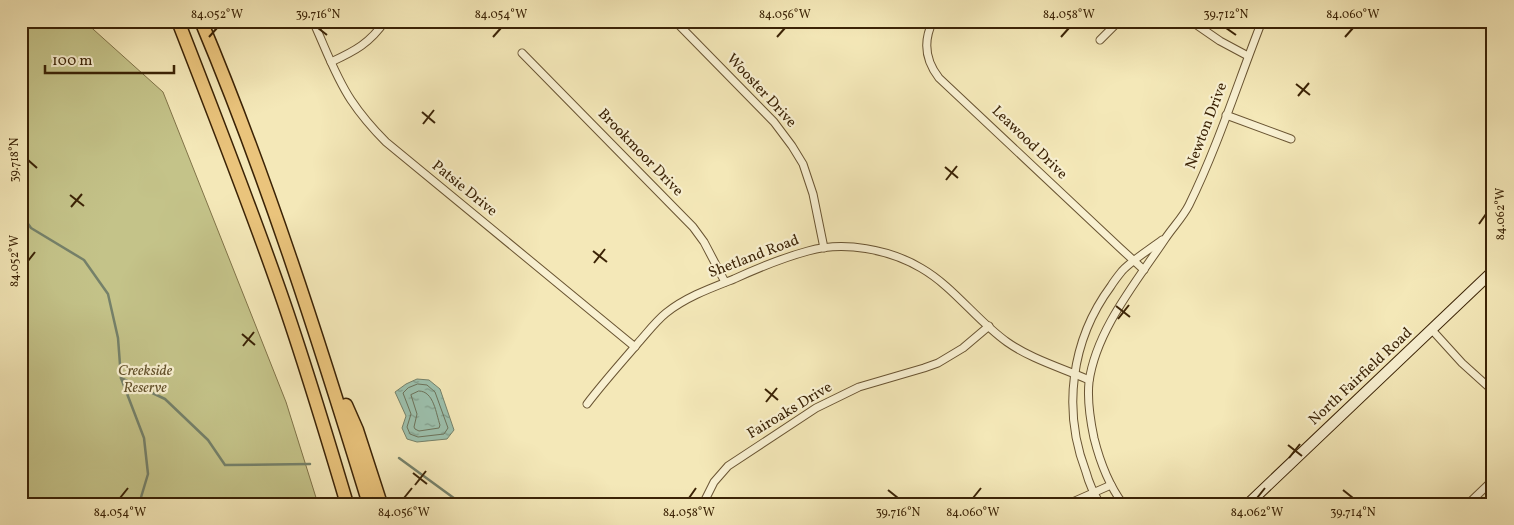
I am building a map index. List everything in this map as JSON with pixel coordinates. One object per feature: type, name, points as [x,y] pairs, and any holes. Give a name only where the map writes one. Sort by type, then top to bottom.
[{"type":"highway","points":[[178,21],[278,284],[345,504]]},
{"type":"highway","points":[[201,21],[221,69],[268,196],[324,356],[369,504]]},
{"type":"highway","points":[[324,356],[357,430],[381,504]]},
{"type":"main road","name":"North Fairfield Road","points":[[1248,504],[1493,271]]},
{"type":"street","name":"Patsie Drive","points":[[314,21],[331,62],[350,99],[386,142],[635,347]]},
{"type":"street","points":[[331,62],[360,48],[371,39],[385,21]]},
{"type":"street","name":"Leawood Drive","points":[[933,21],[926,47],[929,61],[939,78],[1144,270]]},
{"type":"street","points":[[1100,40],[1119,21]]},
{"type":"street","points":[[1191,21],[1220,41],[1248,56]]},
{"type":"street","name":"Newton Drive","points":[[1122,504],[1111,485],[1098,452],[1091,425],[1088,402],[1089,380],[1097,353],[1120,305],[1182,217],[1205,171],[1262,21]]},
{"type":"street","name":"Wooster Drive","points":[[680,23],[774,122],[792,146],[803,164],[813,194],[824,248]]},
{"type":"street","name":"Brookmoor Drive","points":[[522,53],[693,227],[704,242],[725,282]]},
{"type":"street","points":[[1226,115],[1291,139]]},
{"type":"street","name":"Newton Drive","points":[[1100,504],[1082,464],[1075,435],[1072,405],[1074,373],[1085,334],[1095,310],[1103,297],[1122,270],[1168,236]]},
{"type":"street","name":"Shetland Road","points":[[587,404],[667,312],[697,295],[781,259],[824,248],[846,248],[880,252],[902,258],[935,277],[1014,346],[1030,355],[1089,380]]},
{"type":"street","name":"Fairoaks Drive","points":[[703,504],[714,482],[728,466],[816,408],[859,387],[938,363],[962,348],[989,326]]},
{"type":"street","points":[[1432,330],[1493,391]]},
{"type":"street","points":[[1468,504],[1493,480]]},
{"type":"street","points":[[1068,504],[1111,485]]},
{"type":"green space","name":"Creekside Reserve","points":[[21,21],[84,21],[163,92],[286,402],[318,504],[21,504]]},
{"type":"water","points":[[417,379],[429,380],[440,389],[454,430],[447,439],[417,442],[407,439],[402,428],[406,416],[395,392]]},
{"type":"waterway","points":[[21,214],[31,228],[84,260],[108,294],[118,338],[121,378],[144,438],[148,474],[139,504]]},
{"type":"waterway","points":[[121,378],[165,399],[208,440],[225,465],[310,464]]},
{"type":"waterway","points":[[399,458],[462,504]]}]
